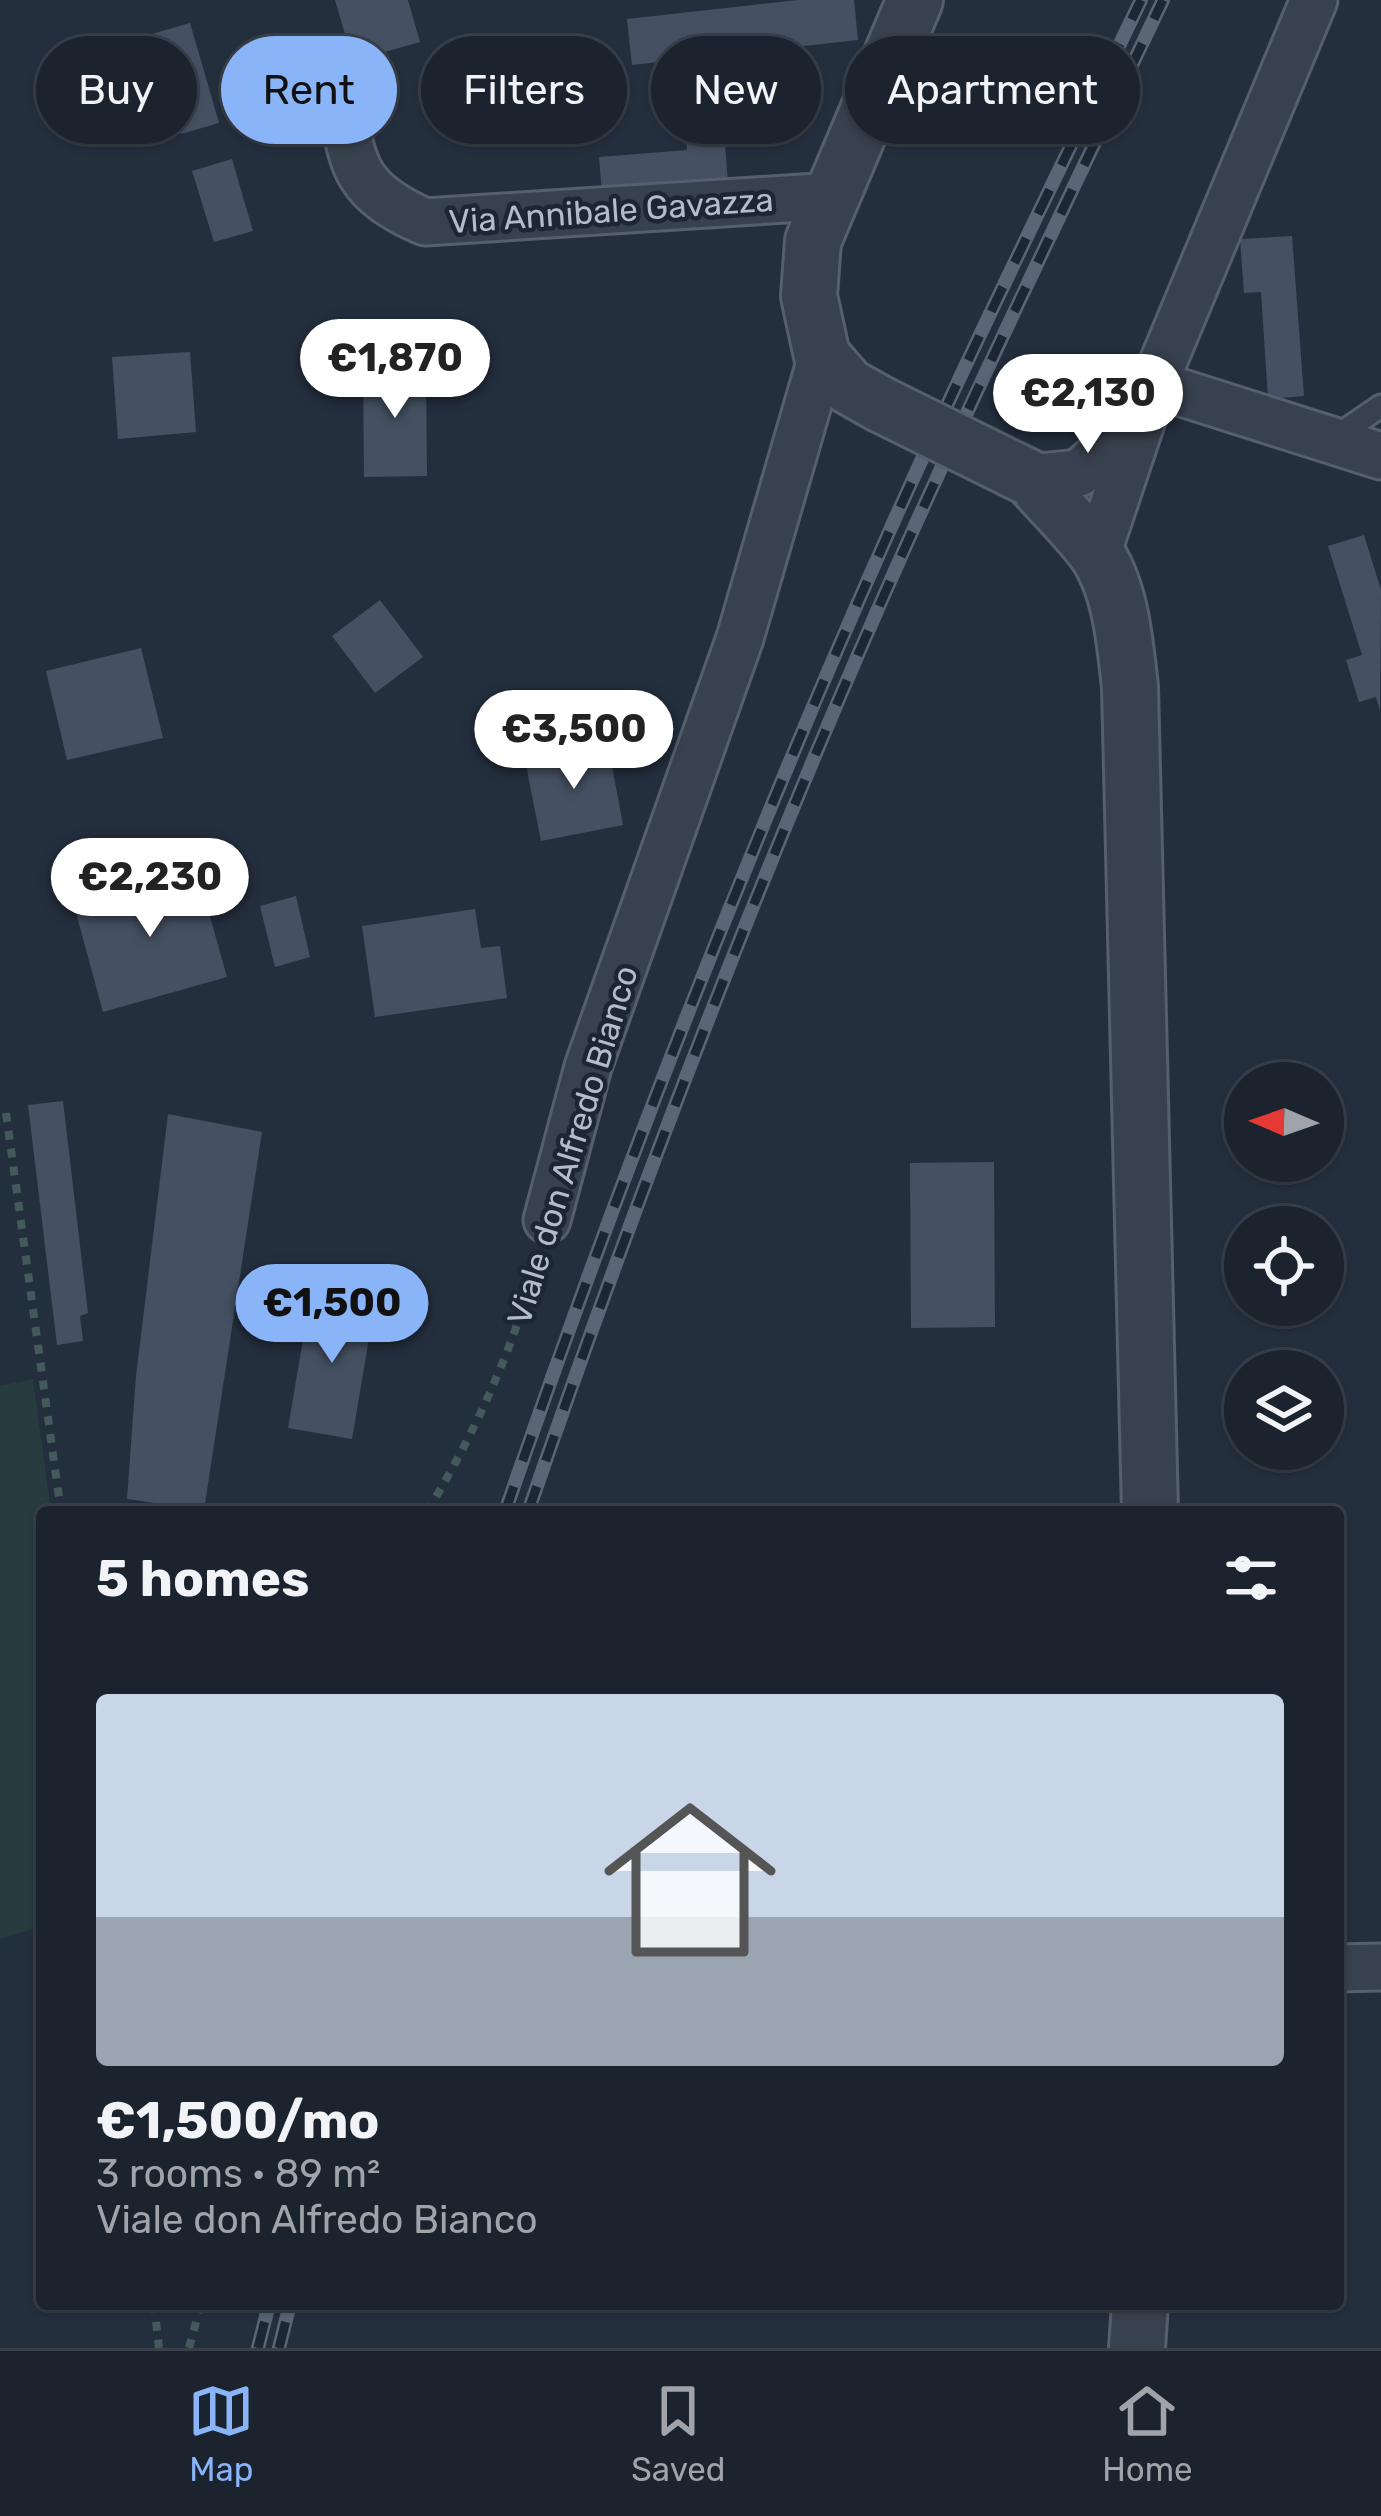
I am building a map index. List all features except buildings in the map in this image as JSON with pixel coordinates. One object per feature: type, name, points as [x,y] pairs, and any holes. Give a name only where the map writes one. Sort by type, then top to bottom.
[{"type":"street","name":"Viale don Alfredo Bianco","points":[[547,1220],[588,1067],[740,638],[822,356],[809,296],[813,241],[915,0]]},
{"type":"street","points":[[1102,567],[1154,384],[1314,0]]},
{"type":"street","name":"Via Annibale Gavazza","points":[[350,144],[367,187],[395,209],[425,222],[833,196]]},
{"type":"street","points":[[822,356],[848,386],[1030,478],[1102,567],[1119,605],[1130,687],[1150,1506]]},
{"type":"street","points":[[1154,384],[1381,456]]},
{"type":"street","points":[[1030,478],[1079,473],[1106,449],[1154,384]]},
{"type":"street","points":[[1344,1968],[1381,1967]]},
{"type":"street","points":[[1137,2348],[1140,2310]]},
{"type":"lane","points":[[1331,440],[1381,406]]},
{"type":"path","points":[[6,1113],[60,1506]]},
{"type":"path","name":"Viale don Alfredo Bianco","points":[[431,1506],[467,1445],[519,1327],[547,1220]]},
{"type":"path","points":[[155,2310],[159,2348]]},
{"type":"path","points":[[189,2348],[199,2310]]},
{"type":"green space","points":[[33,1379],[50,1506],[36,1506],[36,1928],[0,1939],[0,1386]]},
{"type":"railway","points":[[507,1506],[638,1144],[782,780],[916,473],[1141,0]]},
{"type":"railway","points":[[530,1506],[659,1147],[852,668],[935,481],[1163,0]]},
{"type":"railway","points":[[258,2348],[268,2310]]},
{"type":"railway","points":[[279,2348],[288,2310]]}]
